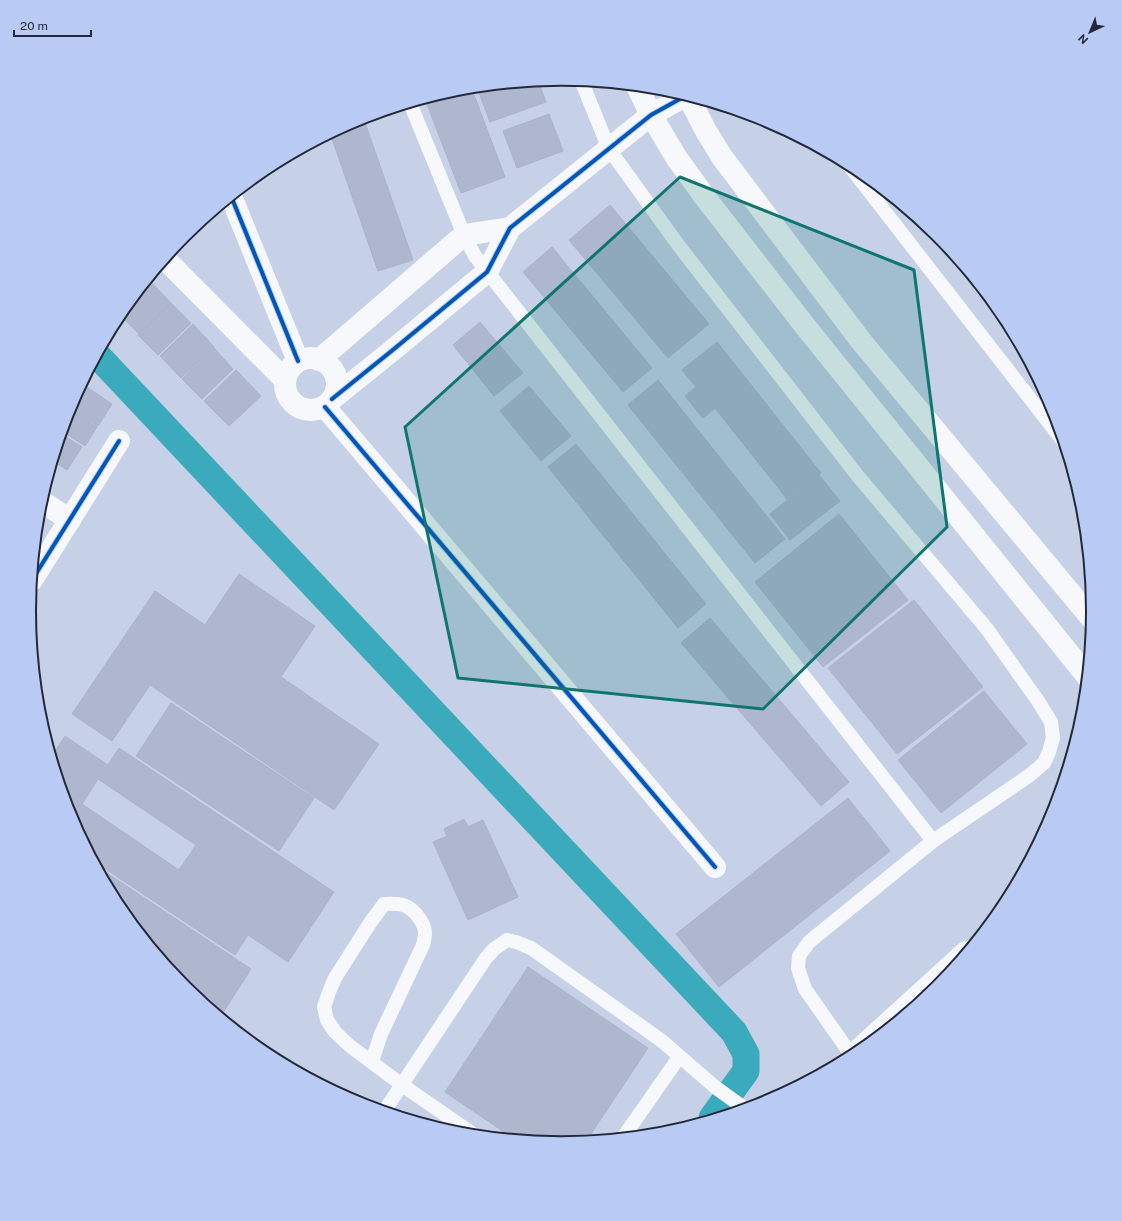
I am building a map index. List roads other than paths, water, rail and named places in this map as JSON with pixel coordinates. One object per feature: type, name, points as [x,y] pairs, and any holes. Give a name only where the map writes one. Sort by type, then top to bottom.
[{"type":"street","points":[[640,92],[651,115],[676,157],[704,196],[805,326],[1083,672]]},
{"type":"street","points":[[329,403],[336,388],[335,376],[329,366],[319,360],[308,358],[298,361],[289,369],[285,380],[285,390],[289,399],[296,406],[306,410],[316,410],[329,403],[487,272],[510,228],[651,115],[680,100]]},
{"type":"street","points":[[690,102],[722,157],[861,341],[1086,612]]},
{"type":"street","points":[[233,201],[298,361]]},
{"type":"street","points":[[319,360],[464,235],[510,228]]},
{"type":"street","points":[[168,262],[285,380]]},
{"type":"street","points":[[329,403],[715,867]]},
{"type":"street","points":[[37,571],[119,442]]},
{"type":"street","points":[[47,505],[70,520]]},
{"type":"lane","points":[[584,87],[609,148],[679,246],[853,469],[987,629],[1051,722],[1053,738],[1044,763],[1030,775],[933,841],[810,942],[799,956],[798,968],[805,989],[849,1049]]},
{"type":"lane","points":[[412,107],[464,235],[475,256],[933,841]]},
{"type":"lane","points":[[859,178],[1053,428]]},
{"type":"lane","points":[[372,1061],[381,1034],[423,945],[426,932],[415,911],[406,905],[395,903],[384,904],[335,978],[324,1007],[327,1020],[335,1032],[350,1046],[372,1061],[402,1085],[460,1125]]},
{"type":"lane","points":[[388,1106],[486,958],[494,949],[507,940],[530,948],[662,1041],[715,1087],[739,1105]]},
{"type":"lane","points":[[627,1131],[679,1056]]},
{"type":"waterway","points":[[100,359],[734,1032],[746,1054],[746,1071],[716,1112]]}]
